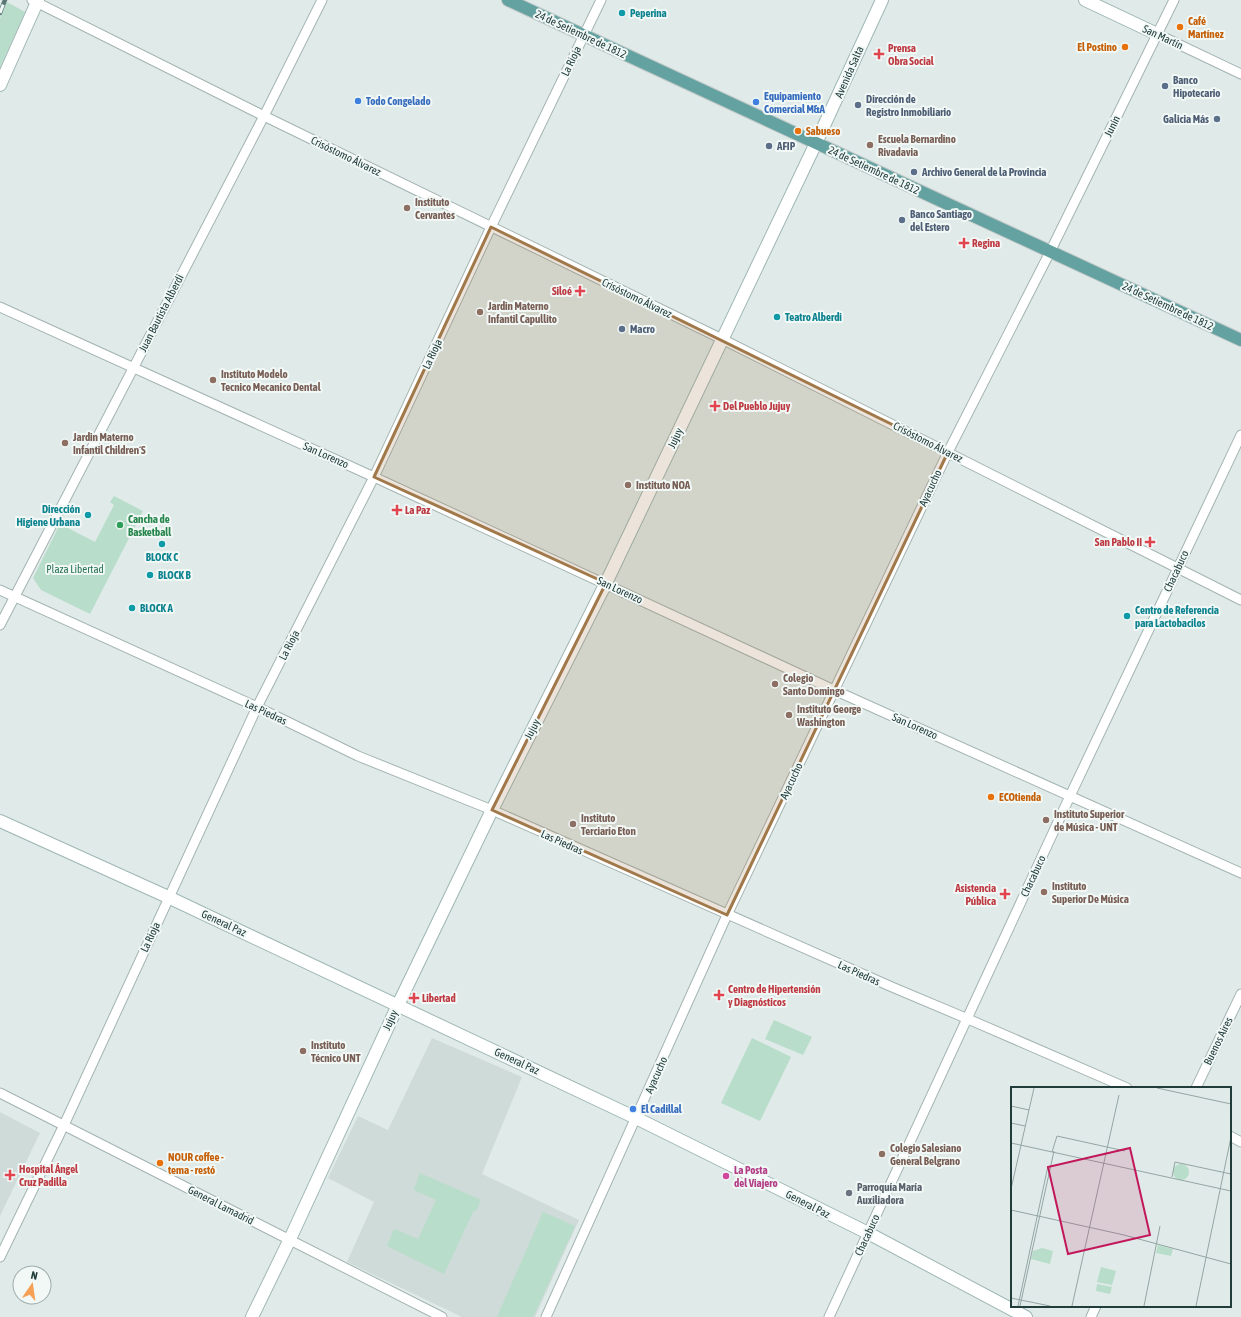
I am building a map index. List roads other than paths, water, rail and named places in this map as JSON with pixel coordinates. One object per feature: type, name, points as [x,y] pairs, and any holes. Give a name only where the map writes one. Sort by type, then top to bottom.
[{"type":"main road","name":"24 de Setiembre de 1812","points":[[508,0],[1241,340]]},
{"type":"street","name":"Juan Bautista Alberdi","points":[[0,625],[264,116],[322,0]]},
{"type":"street","name":"La Rioja","points":[[0,1257],[64,1125],[257,707],[374,477],[491,227],[601,0]]},
{"type":"street","name":"Avenida Salta","points":[[816,143],[882,0]]},
{"type":"street","name":"San Martín","points":[[1085,0],[1241,74]]},
{"type":"street","name":"Junín","points":[[1050,252],[1174,0]]},
{"type":"street","name":"Crisóstomo Álvarez","points":[[36,1],[264,116],[722,339],[1241,600]]},
{"type":"street","points":[[0,84],[36,1]]},
{"type":"street","name":"Jujuy","points":[[252,1317],[290,1240],[398,1005],[492,810],[606,583],[816,143]]},
{"type":"street","name":"Ayacucho","points":[[546,1317],[727,915],[948,452],[1050,252]]},
{"type":"street","name":"San Lorenzo","points":[[0,307],[606,583],[834,690],[1241,873]]},
{"type":"street","name":"Chacabuco","points":[[829,1317],[1070,796],[1241,435]]},
{"type":"street","name":"Las Piedras","points":[[0,590],[257,707],[358,756],[492,810],[892,988],[968,1019],[1125,1087]]},
{"type":"street","name":"General Paz","points":[[0,821],[168,897],[636,1118],[868,1234],[1026,1317]]},
{"type":"street","name":"Buenos Aires","points":[[1196,1087],[1241,994]]},
{"type":"street","name":"General Lamadrid","points":[[0,1093],[442,1317]]},
{"type":"street","points":[[1231,1137],[1241,1142]]},
{"type":"street","points":[[1091,1317],[1096,1307]]},
{"type":"railway","points":[[0,13],[5,0]]},
{"type":"place","name":"Peperina","points":[[622,13]]},
{"type":"place","name":"Café Martínez","points":[[1180,27]]},
{"type":"place","name":"El Postino","points":[[1125,47]]},
{"type":"place","name":"Prensa Obra Social","points":[[879,54]]},
{"type":"place","name":"Banco Hipotecario","points":[[1165,86]]},
{"type":"place","name":"Todo Congelado","points":[[358,101]]},
{"type":"place","name":"Equipamiento Comercial M&A","points":[[756,102]]},
{"type":"place","name":"Dirección de Registro Inmobiliario","points":[[858,105]]},
{"type":"place","name":"Galicia Más","points":[[1217,119]]},
{"type":"place","name":"Sabueso","points":[[798,131]]},
{"type":"place","name":"Escuela Bernardino Rivadavia","points":[[870,145]]},
{"type":"place","name":"AFIP","points":[[769,146]]},
{"type":"place","name":"Archivo General de la Provincia","points":[[914,172]]},
{"type":"place","name":"Instituto Cervantes","points":[[407,208]]},
{"type":"place","name":"Banco Santiago del Estero","points":[[902,220]]},
{"type":"place","name":"Regina","points":[[964,243]]},
{"type":"place","name":"Siloé","points":[[580,291]]},
{"type":"place","name":"Jardin Materno Infantil Capullito","points":[[480,312]]},
{"type":"place","name":"Teatro Alberdi","points":[[777,317]]},
{"type":"place","name":"Macro","points":[[622,329]]},
{"type":"place","name":"Instituto Modelo Tecnico Mecanico Dental","points":[[213,380]]},
{"type":"place","name":"Del Pueblo Jujuy","points":[[715,406]]},
{"type":"place","name":"Jardin Materno Infantil Children´S","points":[[65,443]]},
{"type":"place","name":"Instituto NOA","points":[[628,485]]},
{"type":"place","name":"La Paz","points":[[397,510]]},
{"type":"place","name":"Dirección Higiene Urbana","points":[[88,515]]},
{"type":"place","name":"Cancha de Basketball","points":[[120,525]]},
{"type":"place","name":"San Pablo II","points":[[1150,542]]},
{"type":"place","name":"BLOCK C","points":[[162,544]]},
{"type":"place","name":"BLOCK B","points":[[150,575]]},
{"type":"place","name":"BLOCK A","points":[[132,608]]},
{"type":"place","name":"Centro de Referencia para Lactobacilos","points":[[1127,616]]},
{"type":"place","name":"Colegio Santo Domingo","points":[[775,684]]},
{"type":"place","name":"Instituto George Washington","points":[[789,715]]},
{"type":"place","name":"ECOtienda","points":[[991,797]]},
{"type":"place","name":"Instituto Superior de Música - UNT","points":[[1046,820]]},
{"type":"place","name":"Instituto Terciario Eton","points":[[573,824]]},
{"type":"place","name":"Instituto Superior De Música","points":[[1044,892]]},
{"type":"place","name":"Asistencia Pública","points":[[1005,894]]},
{"type":"place","name":"Centro de Hipertensión y Diagnósticos","points":[[719,995]]},
{"type":"place","name":"Libertad","points":[[414,998]]},
{"type":"place","name":"Instituto Técnico UNT","points":[[303,1051]]},
{"type":"place","name":"El Cadillal","points":[[633,1109]]},
{"type":"place","name":"Colegio Salesiano General Belgrano","points":[[882,1154]]},
{"type":"place","name":"NOUR coffee - tema - restó","points":[[160,1163]]},
{"type":"place","name":"Hospital Ángel Cruz Padilla","points":[[10,1175]]},
{"type":"place","name":"La Posta del Viajero","points":[[726,1176]]},
{"type":"place","name":"Parroquía María Auxiliadora","points":[[849,1193]]},
{"type":"park label","name":"Plaza Libertad","points":[[75,569]]}]
